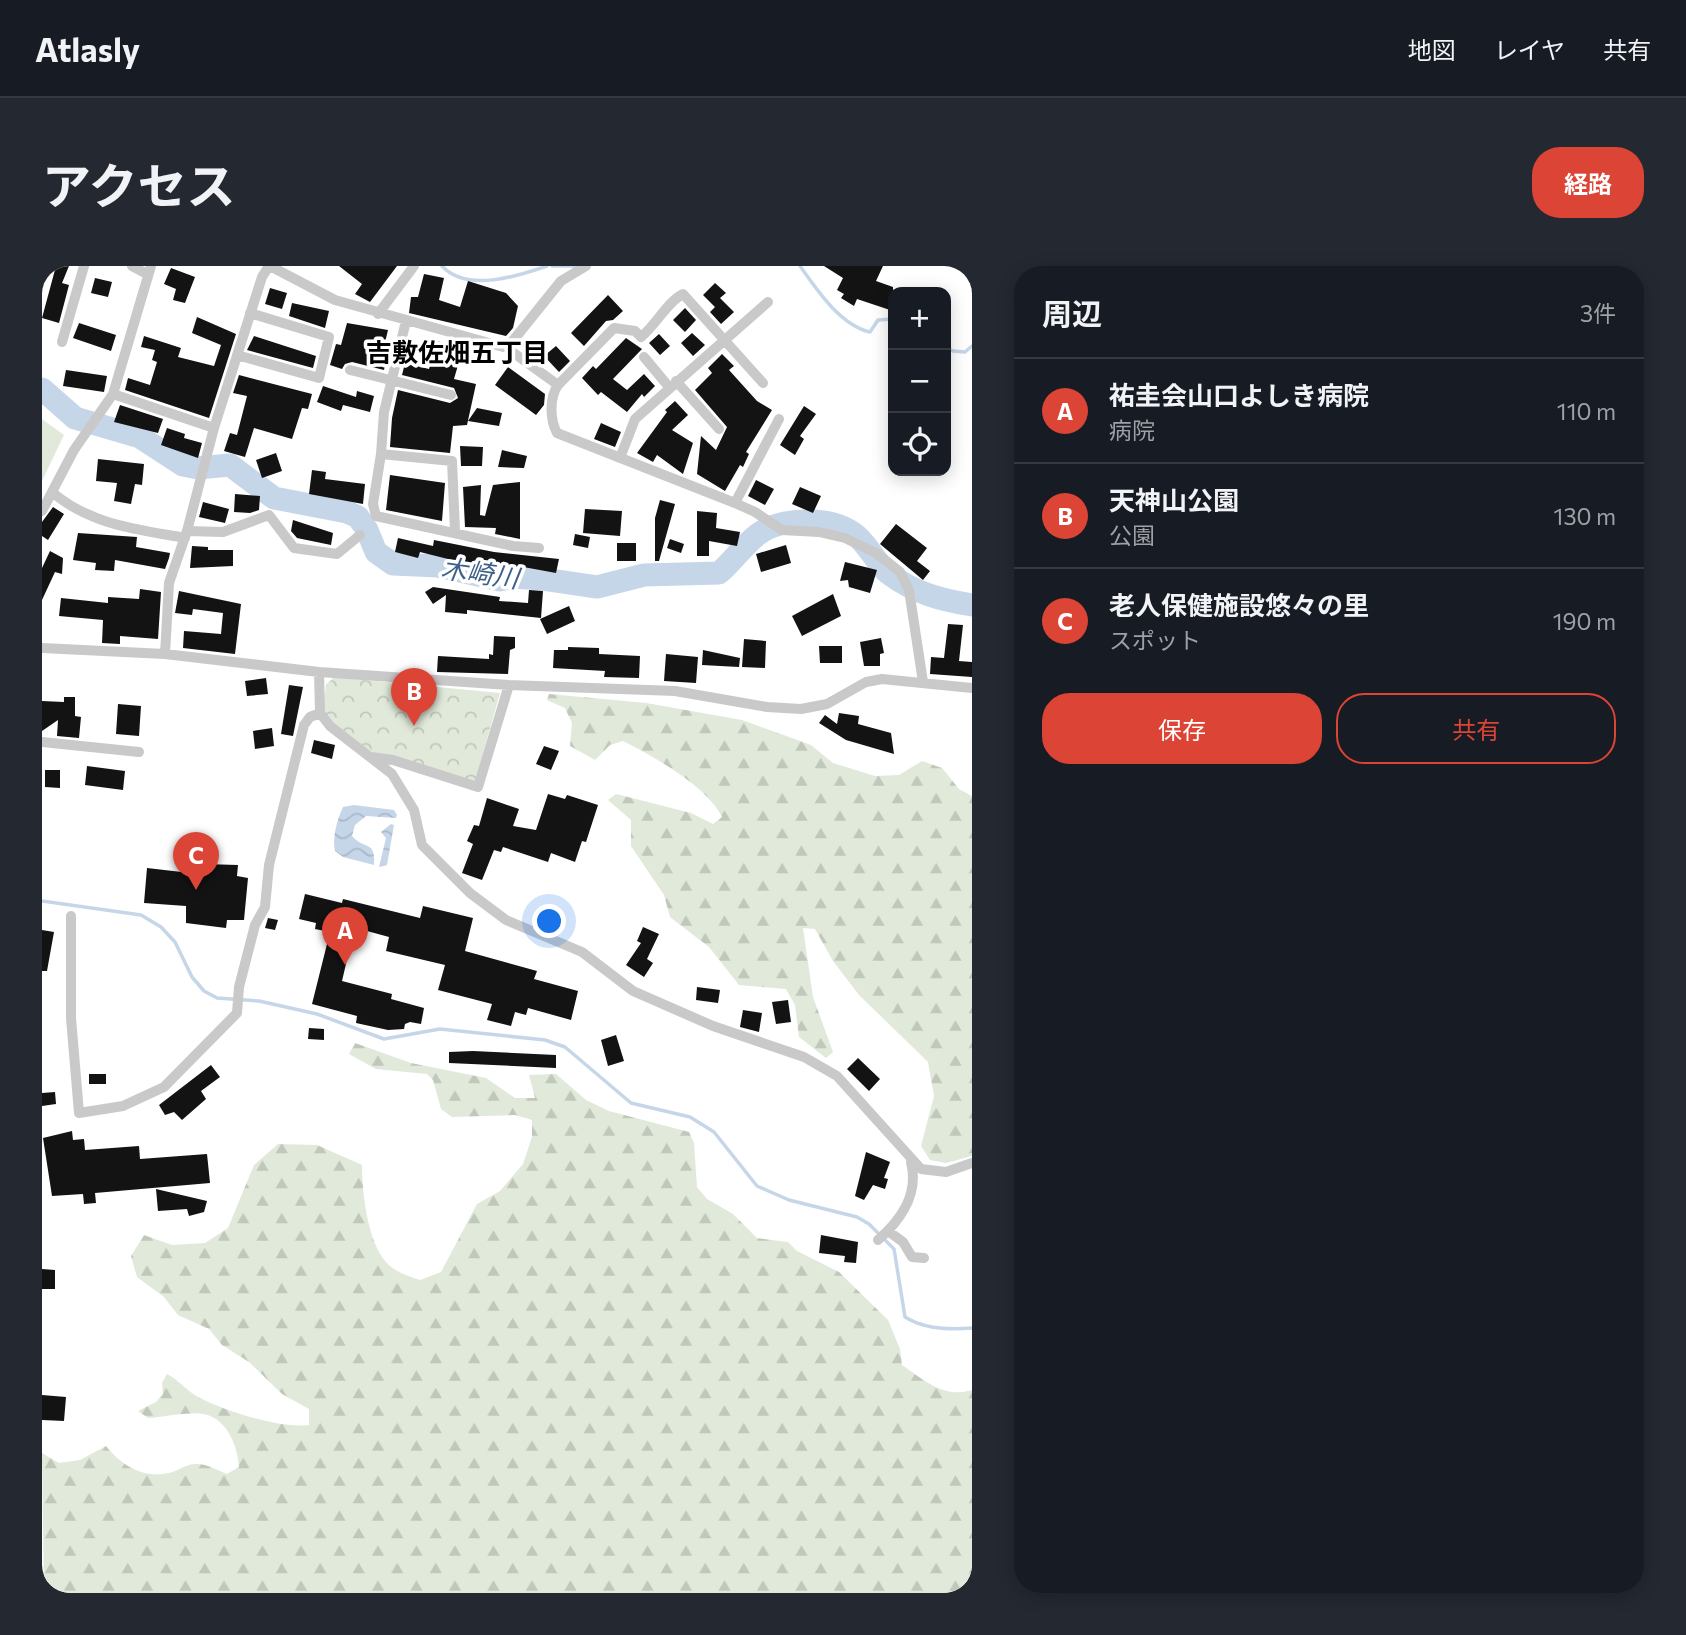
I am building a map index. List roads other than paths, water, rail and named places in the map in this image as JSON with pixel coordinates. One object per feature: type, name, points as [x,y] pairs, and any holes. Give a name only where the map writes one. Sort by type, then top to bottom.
[{"type":"street","points":[[62,342],[84,266]]},
{"type":"street","points":[[42,511],[74,450],[113,394],[149,270],[131,266]]},
{"type":"street","points":[[165,654],[169,583],[186,535],[214,428],[250,313],[269,266],[335,300],[507,348],[558,385]]},
{"type":"street","points":[[379,314],[414,266]]},
{"type":"street","points":[[507,348],[561,281],[586,266]]},
{"type":"street","points":[[763,383],[683,294],[676,298],[656,325],[641,337],[635,331],[614,328],[558,385],[554,391],[551,422],[557,433],[735,503],[755,512],[782,530],[833,533],[876,554],[908,585],[923,682]]},
{"type":"street","points":[[620,458],[635,419],[768,302]]},
{"type":"street","points":[[237,355],[319,378],[329,337],[250,313]]},
{"type":"street","points":[[406,321],[384,412],[373,503],[376,516],[455,531],[513,546],[539,548]]},
{"type":"street","points":[[644,357],[719,429]]},
{"type":"street","points":[[350,370],[451,395]]},
{"type":"street","points":[[113,394],[214,428]]},
{"type":"street","points":[[735,503],[779,419]]},
{"type":"street","points":[[381,453],[452,461],[455,531]]},
{"type":"street","points":[[53,493],[75,510],[119,526],[186,535],[223,532],[269,515],[294,548],[337,554],[360,535]]},
{"type":"street","points":[[42,648],[165,654],[319,672],[509,685],[665,690],[801,709],[827,704],[866,682],[882,679],[972,688]]},
{"type":"street","points":[[319,672],[320,713],[330,726],[392,774],[408,795],[422,845],[433,860],[470,893],[506,920],[582,952],[633,991],[713,1026],[804,1057],[837,1076],[911,1162],[931,1173],[946,1172],[972,1163]]},
{"type":"street","points":[[371,757],[393,760],[478,787],[509,685]]},
{"type":"street","points":[[71,916],[71,1018],[79,1113],[123,1106],[164,1087],[236,1013],[255,925],[265,908],[268,865],[304,725],[310,717],[320,713]]},
{"type":"street","points":[[42,742],[139,752]]},
{"type":"street","points":[[878,1240],[902,1215],[913,1192],[915,1179],[911,1162]]},
{"type":"street","points":[[888,1231],[903,1242],[912,1257],[924,1258]]},
{"type":"water","points":[[354,805],[394,810],[397,815],[396,818],[366,816],[355,825],[352,836],[371,849],[374,865],[343,857],[335,851],[337,823],[343,807]]},
{"type":"water","points":[[391,824],[394,825],[387,865],[379,867],[386,838],[381,832]]},
{"type":"waterway","points":[[442,266],[452,274],[479,281],[508,278],[547,266]]},
{"type":"waterway","points":[[552,266],[575,266]]},
{"type":"waterway","points":[[800,266],[830,305],[849,322],[870,332],[878,320],[888,319]]},
{"type":"waterway","points":[[951,350],[965,352],[972,346]]},
{"type":"waterway","name":"木崎川","points":[[42,389],[75,418],[140,437],[183,465],[198,468],[230,465],[274,498],[347,512],[358,517],[376,552],[393,564],[438,566],[500,580],[511,577],[543,579],[597,587],[644,575],[719,573],[752,539],[767,529],[791,522],[818,521],[843,527],[853,533],[888,573],[908,586],[939,598],[972,605]]},
{"type":"waterway","points":[[42,901],[141,915],[161,927],[175,942],[192,977],[204,991],[217,998],[259,1001],[317,1014],[384,1039],[440,1029],[545,1040],[565,1047],[631,1103],[690,1117],[714,1132],[757,1186],[789,1200],[857,1217],[869,1224],[894,1249],[905,1317],[937,1328],[972,1328]]},
{"type":"place","name":"天神山公園","points":[[414,726]]},
{"type":"place","name":"老人保健施設悠々の里","points":[[196,890]]},
{"type":"place","name":"祐圭会山口よしき病院","points":[[345,965]]},
{"type":"district","name":"吉敷佐畑五丁目","points":[[457,351]]}]
